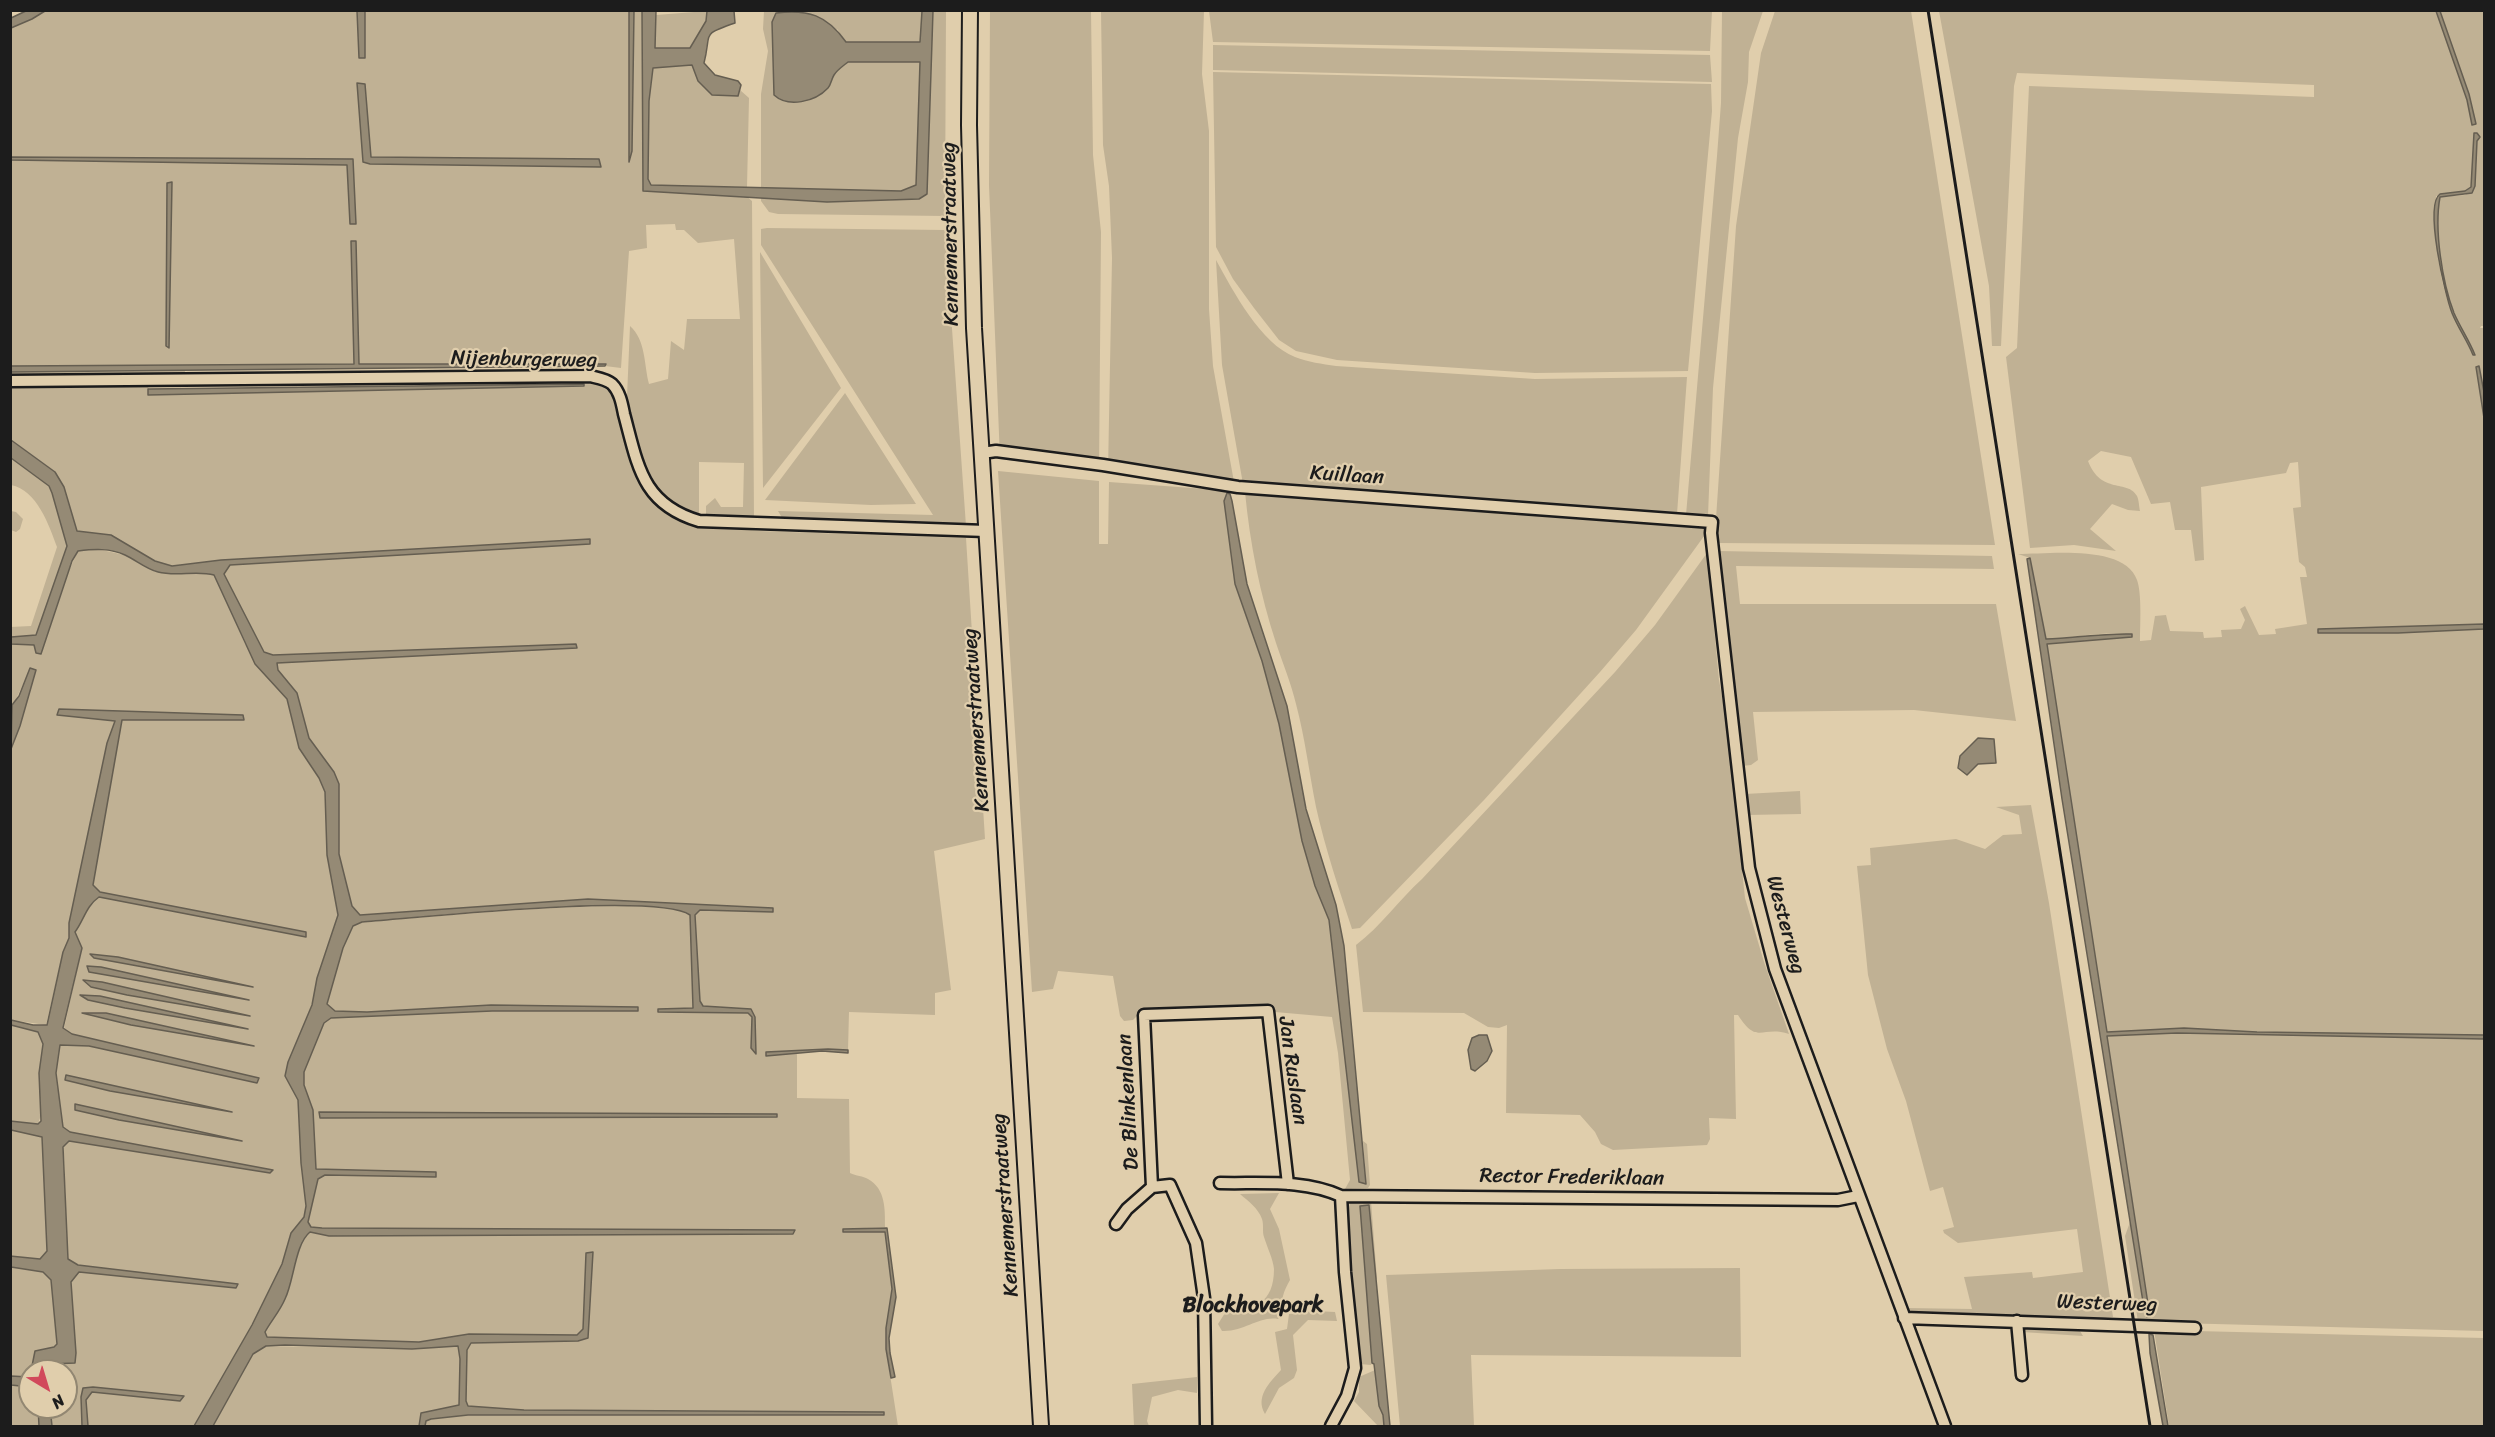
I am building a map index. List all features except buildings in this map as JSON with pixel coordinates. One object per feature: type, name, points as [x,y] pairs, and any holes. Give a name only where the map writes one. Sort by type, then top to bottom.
[{"type":"main road","name":"Kennemerstraatweg","points":[[970,10],[972,270],[1041,1426]]},
{"type":"street","name":"Nijenburgerweg","points":[[10,381],[590,376],[608,382],[618,392],[645,484],[667,507],[687,518],[699,522],[986,531]]},
{"type":"street","name":"Kuillaan","points":[[982,453],[996,451],[1103,465],[1238,488],[1712,522]]},
{"type":"street","name":"Westerweg","points":[[1712,522],[1711,533],[1749,868],[1775,969],[1857,1196],[1945,1426]]},
{"type":"street","name":"Jan Ruslaan","points":[[1144,1015],[1268,1011],[1288,1184]]},
{"type":"street","name":"De Blinkenlaan","points":[[1144,1015],[1152,1187],[1170,1185],[1196,1243],[1204,1298],[1206,1426]]},
{"type":"street","name":"Rector Frederiklaan","points":[[1220,1183],[1288,1184],[1329,1190],[1341,1196],[1838,1200],[1857,1196]]},
{"type":"street","points":[[1116,1224],[1127,1209],[1152,1187]]},
{"type":"street","points":[[1331,1426],[1347,1396],[1354,1368],[1341,1196]]},
{"type":"street","name":"Westerweg","points":[[1904,1318],[2195,1328]]},
{"type":"street","points":[[2017,1321],[2022,1375]]},
{"type":"shaded area","points":[[28,10],[45,11],[11,28],[11,18]]},
{"type":"shaded area","points":[[629,10],[630,159],[634,11],[642,11],[643,191],[746,196],[752,201],[754,519],[706,516],[706,506],[715,498],[721,507],[743,507],[744,463],[699,462],[699,516],[668,503],[643,471],[623,398],[627,397],[630,326],[642,345],[649,384],[668,379],[671,341],[684,350],[687,319],[740,319],[734,239],[698,243],[684,230],[676,230],[675,224],[646,225],[647,248],[629,251],[621,368],[605,366],[605,364],[359,364],[355,241],[351,242],[355,364],[11,366],[11,160],[348,165],[350,223],[356,224],[353,159],[11,157],[11,28],[45,11],[357,11],[359,57],[365,58],[365,11]],"holes":[[[358,83],[365,84],[370,157],[599,159],[601,166],[371,164]],[[167,183],[172,183],[169,347],[166,346]]]},
{"type":"shaded area","points":[[1712,10],[1710,51],[1213,42],[1209,11]]},
{"type":"shaded area","points":[[357,11],[365,11],[365,58],[359,58]]},
{"type":"shaded area","points":[[629,11],[634,11],[632,151],[629,162]]},
{"type":"shaded area","points":[[642,11],[656,11],[655,48],[690,48],[706,21],[707,11],[734,11],[735,23],[709,36],[704,63],[715,75],[738,81],[741,85],[738,96],[712,95],[698,81],[692,65],[653,68],[649,101],[648,179],[651,185],[901,191],[916,185],[920,62],[848,62],[835,73],[829,87],[823,93],[801,102],[787,101],[774,95],[772,22],[776,13],[807,13],[824,20],[846,42],[920,42],[922,11],[933,11],[927,194],[919,199],[827,202],[643,191]]},
{"type":"shaded area","points":[[707,11],[706,21],[690,48],[654,48],[656,15]]},
{"type":"shaded area","points":[[764,11],[922,11],[920,42],[846,42],[837,29],[779,99],[799,100],[829,87],[835,73],[848,62],[920,62],[916,186],[901,191],[761,188],[761,94],[768,51],[763,29]]},
{"type":"shaded area","points":[[933,11],[946,11],[945,216],[769,212],[761,198],[827,202],[919,199],[926,194]]},
{"type":"shaded area","points":[[990,11],[1091,11],[1093,155],[1101,232],[1099,471],[1000,459],[989,185]]},
{"type":"shaded area","points":[[1101,11],[1204,11],[1202,74],[1209,131],[1209,309],[1213,366],[1234,482],[1108,472],[1112,258],[1109,186],[1103,145]]},
{"type":"shaded area","points":[[1722,11],[1763,11],[1749,52],[1748,82],[1738,138],[1713,388],[1708,516],[1686,515],[1721,103]]},
{"type":"shaded area","points":[[1775,11],[1911,11],[1995,545],[1717,543],[1715,533],[1736,226],[1761,53]]},
{"type":"shaded area","points":[[1939,11],[2484,11],[2484,326],[2480,328],[2484,328],[2484,392],[2479,366],[2476,367],[2484,418],[2484,624],[2318,629],[2319,633],[2398,633],[2484,629],[2484,1035],[2257,1032],[2184,1028],[2107,1032],[2047,644],[2131,637],[2132,634],[2100,634],[2046,639],[2030,558],[2018,554],[2084,553],[2118,561],[2130,569],[2137,580],[2140,593],[2140,641],[2151,640],[2155,616],[2166,615],[2170,631],[2203,632],[2204,638],[2222,637],[2221,630],[2241,629],[2245,620],[2240,609],[2245,606],[2259,635],[2276,634],[2275,629],[2307,624],[2300,577],[2307,577],[2305,567],[2299,562],[2293,508],[2301,507],[2298,462],[2290,463],[2286,473],[2201,487],[2204,560],[2195,561],[2191,530],[2175,530],[2170,502],[2151,504],[2131,457],[2101,451],[2088,461],[2093,472],[2107,483],[2133,491],[2138,498],[2140,511],[2128,510],[2112,504],[2090,529],[2116,551],[2074,545],[2030,548],[2006,357],[2017,348],[2029,86],[2314,97],[2314,85],[2017,73],[2014,86],[2001,346],[1992,346],[1989,286]],"holes":[[[2477,133],[2475,186],[2465,195],[2439,197],[2438,211],[2442,270],[2454,312],[2473,355],[2452,312],[2443,284],[2437,240],[2436,196],[2465,191],[2471,187]]]},
{"type":"shaded area","points":[[2436,11],[2440,11],[2469,94],[2476,124],[2472,125],[2467,100]]},
{"type":"shaded area","points":[[1213,45],[1710,55],[1712,82],[1213,70]]},
{"type":"shaded area","points":[[692,65],[698,81],[737,96],[740,90],[749,98],[747,187],[651,185],[648,179],[649,101],[653,68]]},
{"type":"shaded area","points":[[1213,72],[1711,84],[1712,111],[1688,371],[1535,373],[1337,360],[1296,351],[1279,340],[1254,308],[1233,279],[1216,247]]},
{"type":"shaded area","points":[[357,83],[365,84],[371,157],[599,159],[601,167],[370,164],[363,162]]},
{"type":"shaded area","points":[[2474,133],[2480,137],[2477,141],[2475,186],[2472,193],[2440,197],[2438,210],[2440,255],[2446,286],[2454,313],[2475,355],[2473,355],[2449,303],[2437,251],[2434,215],[2440,194],[2465,191],[2471,187]]},
{"type":"shaded area","points":[[11,157],[353,159],[356,224],[350,224],[347,165],[11,160]]},
{"type":"shaded area","points":[[172,182],[169,348],[166,346],[167,183]]},
{"type":"shaded area","points":[[761,229],[945,230],[966,526],[784,521],[778,511],[933,515],[761,245]]},
{"type":"shaded area","points":[[351,241],[356,241],[359,364],[606,364],[605,366],[11,372],[11,366],[354,364]]},
{"type":"shaded area","points":[[760,252],[841,388],[763,488]]},
{"type":"shaded area","points":[[1216,260],[1249,315],[1271,341],[1295,357],[1310,362],[1336,366],[1535,379],[1687,377],[1677,514],[1243,484],[1222,365]]},
{"type":"shaded area","points":[[2479,366],[2484,392],[2484,418],[2476,367]]},
{"type":"shaded area","points":[[185,371],[184,380],[11,380],[11,372]]},
{"type":"shaded area","points":[[584,384],[584,386],[148,395],[148,389]]},
{"type":"shaded area","points":[[600,384],[612,395],[631,467],[656,502],[694,523],[759,531],[966,538],[985,839],[934,851],[951,990],[935,993],[935,1015],[849,1012],[848,1050],[766,1053],[766,1056],[797,1053],[797,1098],[849,1099],[850,1173],[868,1179],[878,1188],[883,1200],[885,1227],[843,1229],[843,1231],[885,1231],[892,1289],[886,1349],[898,1426],[425,1426],[426,1421],[431,1419],[468,1415],[884,1415],[884,1412],[524,1410],[468,1406],[466,1401],[467,1350],[471,1343],[578,1341],[588,1338],[592,1252],[586,1253],[583,1329],[577,1335],[469,1334],[419,1342],[267,1337],[265,1332],[285,1299],[301,1245],[310,1232],[329,1236],[793,1234],[794,1230],[322,1228],[310,1227],[308,1222],[318,1179],[314,1157],[313,1110],[304,1085],[304,1071],[324,1023],[332,982],[353,926],[362,922],[561,908],[628,906],[660,907],[683,911],[690,915],[693,1009],[658,1009],[658,1011],[748,1013],[752,1017],[751,1048],[756,1054],[755,1017],[751,1010],[703,1006],[700,1001],[695,915],[700,910],[772,912],[773,908],[588,899],[360,915],[352,906],[339,854],[339,784],[334,772],[309,738],[297,693],[278,670],[273,656],[264,652],[224,574],[221,560],[172,566],[155,561],[111,535],[77,531],[64,488],[55,472],[11,440],[11,385],[147,385],[149,389]]},
{"type":"shaded area","points":[[845,393],[916,504],[871,505],[765,500]]},
{"type":"shaded area","points":[[11,440],[55,472],[64,487],[77,531],[111,535],[155,561],[172,566],[221,560],[590,539],[590,544],[230,565],[224,574],[264,652],[273,655],[576,644],[577,648],[277,663],[278,670],[297,693],[309,738],[334,772],[339,784],[339,854],[352,906],[360,915],[588,899],[773,908],[773,912],[700,910],[695,915],[700,1001],[703,1006],[751,1009],[755,1017],[756,1054],[751,1048],[752,1017],[748,1013],[658,1012],[658,1009],[693,1008],[690,915],[668,909],[585,906],[362,922],[353,926],[343,948],[327,1004],[335,1011],[367,1012],[491,1005],[638,1007],[638,1011],[492,1011],[331,1018],[324,1023],[304,1072],[304,1085],[313,1110],[316,1169],[436,1172],[436,1177],[325,1175],[318,1179],[308,1222],[311,1227],[322,1228],[795,1230],[793,1234],[329,1236],[310,1232],[301,1245],[281,1308],[265,1332],[267,1337],[419,1342],[469,1334],[577,1335],[583,1329],[586,1253],[593,1252],[588,1338],[578,1341],[471,1343],[467,1350],[466,1401],[468,1406],[524,1410],[884,1412],[884,1415],[468,1415],[431,1419],[426,1421],[425,1426],[419,1426],[421,1413],[459,1405],[458,1346],[412,1349],[285,1345],[266,1346],[253,1354],[213,1426],[194,1426],[252,1325],[282,1264],[291,1233],[304,1217],[306,1206],[298,1100],[285,1076],[288,1062],[312,1005],[317,978],[338,915],[327,855],[325,792],[319,778],[299,748],[287,699],[255,664],[214,575],[158,572],[114,551],[78,551],[72,561],[41,654],[36,653],[34,645],[11,644],[11,637],[36,635],[67,546],[49,486],[11,458]]},
{"type":"shaded area","points":[[11,458],[49,486],[56,503],[67,546],[36,636],[11,637],[10,627],[31,626],[57,547],[46,519],[35,501],[20,488],[11,485]]},
{"type":"shaded area","points":[[998,471],[1099,481],[1099,544],[1108,544],[1109,482],[1220,490],[1227,493],[1224,501],[1235,584],[1262,661],[1279,724],[1302,841],[1315,886],[1329,920],[1359,1182],[1366,1183],[1363,1141],[1367,1144],[1370,1185],[1368,1188],[1345,1189],[1350,1180],[1338,1053],[1332,1017],[1275,1012],[1268,1007],[1141,1012],[1133,1020],[1124,1021],[1120,1016],[1113,976],[1058,971],[1053,989],[1032,992]]},
{"type":"shaded area","points":[[1245,492],[1707,526],[1707,532],[1636,630],[1600,672],[1484,800],[1360,928],[1352,929],[1320,822],[1294,696],[1260,587]]},
{"type":"shaded area","points":[[1227,493],[1230,494],[1232,501],[1247,584],[1287,706],[1306,809],[1336,905],[1344,946],[1366,1184],[1359,1182],[1329,920],[1315,886],[1302,841],[1279,724],[1262,661],[1235,584],[1224,501]]},
{"type":"shaded area","points":[[11,511],[16,512],[23,519],[20,529],[16,532],[11,530]]},
{"type":"shaded area","points":[[97,549],[125,555],[156,572],[168,574],[202,572],[215,575],[245,644],[287,699],[299,747],[319,778],[325,792],[327,855],[338,915],[317,978],[312,1005],[288,1062],[285,1076],[298,1100],[306,1206],[304,1217],[291,1233],[282,1264],[252,1325],[194,1426],[52,1426],[51,1419],[78,1419],[78,1359],[59,1359],[68,1264],[63,1127],[56,1073],[82,948],[69,923],[69,938],[63,952],[46,1025],[11,1020],[11,749],[20,726],[30,669],[11,714],[11,644],[34,645],[78,551]]},
{"type":"shaded area","points":[[1718,551],[1992,556],[1994,569],[1736,566],[1740,604],[1996,604],[2016,721],[1914,710],[1753,712],[1758,760],[1751,765],[1742,766]]},
{"type":"shaded area","points":[[1707,553],[1719,680],[1725,713],[1745,898],[1789,1034],[1760,1033],[1750,1030],[1738,1015],[1734,1015],[1736,1119],[1709,1118],[1710,1139],[1707,1145],[1613,1150],[1601,1144],[1595,1132],[1580,1115],[1506,1113],[1507,1025],[1499,1028],[1488,1027],[1464,1013],[1363,1012],[1356,945],[1374,930],[1615,672],[1655,625]]},
{"type":"shaded area","points":[[2030,558],[2046,639],[2132,634],[2132,637],[2047,644],[2107,1032],[2184,1028],[2257,1032],[2484,1035],[2484,1039],[2177,1033],[2107,1036],[2150,1317],[2147,1317],[2144,1308],[2062,799],[2027,559]]},
{"type":"shaded area","points":[[2484,624],[2484,629],[2398,633],[2318,633],[2318,629]]},
{"type":"shaded area","points":[[30,668],[36,670],[11,749],[12,705],[19,696]]},
{"type":"shaded area","points":[[59,709],[243,715],[244,720],[122,720],[93,885],[100,892],[306,932],[306,937],[99,897],[88,909],[75,932],[82,948],[63,1028],[72,1034],[259,1078],[257,1083],[89,1046],[60,1045],[56,1073],[63,1127],[70,1132],[273,1170],[270,1173],[69,1141],[63,1147],[68,1259],[78,1265],[238,1284],[236,1288],[79,1272],[71,1282],[75,1359],[33,1359],[35,1351],[54,1347],[57,1344],[51,1280],[43,1272],[11,1267],[10,1256],[40,1259],[47,1251],[42,1137],[11,1130],[10,1121],[38,1124],[41,1121],[39,1073],[43,1044],[38,1032],[11,1025],[11,1020],[33,1025],[47,1025],[63,952],[69,938],[69,923],[107,743],[115,721],[57,715]]},
{"type":"shaded area","points":[[1978,738],[1994,739],[1996,763],[1978,764],[1967,775],[1958,768],[1960,756]]},
{"type":"shaded area","points":[[1800,791],[1801,814],[1747,815],[1745,794]]},
{"type":"shaded area","points":[[2031,805],[2049,903],[2113,1317],[2092,1319],[1914,1314],[1906,1308],[1972,1309],[1964,1277],[2032,1272],[2033,1278],[2083,1272],[2077,1229],[1958,1243],[1944,1233],[1943,1230],[1954,1227],[1943,1187],[1930,1191],[1906,1101],[1887,1049],[1868,975],[1857,866],[1871,865],[1870,848],[1956,839],[1985,849],[2003,835],[2022,834],[2019,815],[1996,807]]},
{"type":"shaded area","points":[[90,954],[118,957],[253,987],[94,958]]},
{"type":"shaded area","points":[[87,966],[101,967],[249,1000],[89,972]]},
{"type":"shaded area","points":[[83,980],[102,982],[250,1016],[127,995],[91,987]]},
{"type":"shaded area","points":[[80,995],[100,996],[248,1029],[125,1008],[88,1000]]},
{"type":"shaded area","points":[[82,1013],[106,1013],[254,1046],[131,1025]]},
{"type":"shaded area","points":[[11,1025],[38,1032],[43,1044],[39,1073],[41,1115],[38,1124],[11,1121]]},
{"type":"shaded area","points":[[2177,1033],[2484,1039],[2484,1331],[2138,1322],[2125,1236],[2130,1222],[2144,1308],[2150,1316],[2107,1036]]},
{"type":"shaded area","points":[[1487,1035],[1492,1051],[1487,1061],[1475,1071],[1471,1069],[1468,1050],[1472,1038]]},
{"type":"shaded area","points":[[848,1050],[848,1053],[822,1051],[766,1056],[766,1052]]},
{"type":"shaded area","points":[[66,1075],[232,1112],[110,1091],[65,1080]]},
{"type":"shaded area","points":[[75,1104],[242,1141],[119,1120],[75,1110]]},
{"type":"shaded area","points":[[319,1112],[777,1114],[777,1117],[320,1118]]},
{"type":"shaded area","points":[[10,1130],[42,1136],[47,1251],[40,1259],[11,1256]]},
{"type":"shaded area","points":[[1279,1193],[1270,1209],[1279,1229],[1290,1280],[1282,1300],[1285,1312],[1278,1319],[1264,1320],[1238,1329],[1222,1331],[1218,1324],[1225,1313],[1245,1310],[1260,1303],[1266,1297],[1273,1281],[1274,1269],[1263,1235],[1262,1219],[1255,1208],[1240,1194]]},
{"type":"shaded area","points":[[1371,1201],[1377,1279],[1375,1278],[1369,1206],[1360,1206],[1371,1365],[1360,1364],[1347,1218],[1350,1202]]},
{"type":"shaded area","points":[[1369,1205],[1390,1426],[1384,1426],[1372,1363],[1360,1206]]},
{"type":"shaded area","points":[[887,1228],[896,1297],[889,1338],[895,1377],[891,1378],[886,1349],[886,1328],[892,1289],[885,1232],[843,1232],[843,1229]]},
{"type":"shaded area","points":[[11,1267],[43,1272],[51,1280],[57,1345],[35,1351],[33,1359],[18,1359],[18,1376],[11,1376]]},
{"type":"shaded area","points":[[1740,1268],[1741,1357],[1471,1355],[1474,1426],[1400,1426],[1386,1275],[1560,1269]]},
{"type":"shaded area","points":[[1314,1311],[1335,1312],[1337,1321],[1308,1320],[1293,1335],[1297,1370],[1294,1378],[1279,1388],[1265,1414],[1262,1402],[1265,1390],[1281,1370],[1275,1332],[1287,1329],[1289,1314]]},
{"type":"shaded area","points":[[2022,1324],[2077,1326],[2083,1336],[2022,1332]]},
{"type":"shaded area","points":[[2154,1330],[2484,1338],[2484,1426],[2169,1426]]},
{"type":"shaded area","points":[[2149,1334],[2153,1335],[2168,1426],[2163,1426],[2150,1353]]},
{"type":"shaded area","points":[[266,1346],[412,1349],[458,1346],[459,1405],[421,1413],[419,1426],[213,1426],[253,1354]]},
{"type":"shaded area","points":[[1375,1370],[1384,1426],[1378,1426],[1354,1401],[1359,1392],[1359,1377]]},
{"type":"shaded area","points":[[11,1376],[18,1376],[18,1386],[11,1385]]},
{"type":"shaded area","points":[[1197,1377],[1197,1393],[1178,1390],[1152,1397],[1147,1421],[1149,1426],[1134,1426],[1132,1384]]},
{"type":"shaded area","points":[[10,1385],[18,1386],[18,1419],[39,1419],[39,1426],[11,1426]]},
{"type":"shaded area","points":[[83,1388],[184,1396],[180,1401],[92,1392],[86,1400],[88,1426],[82,1426]]},
{"type":"shaded area","points":[[39,1419],[51,1419],[52,1426],[39,1426]]},
{"type":"railway","points":[[1928,10],[2150,1426]]},
{"type":"district","name":"Blockhovepark","points":[[1253,1306]]}]
